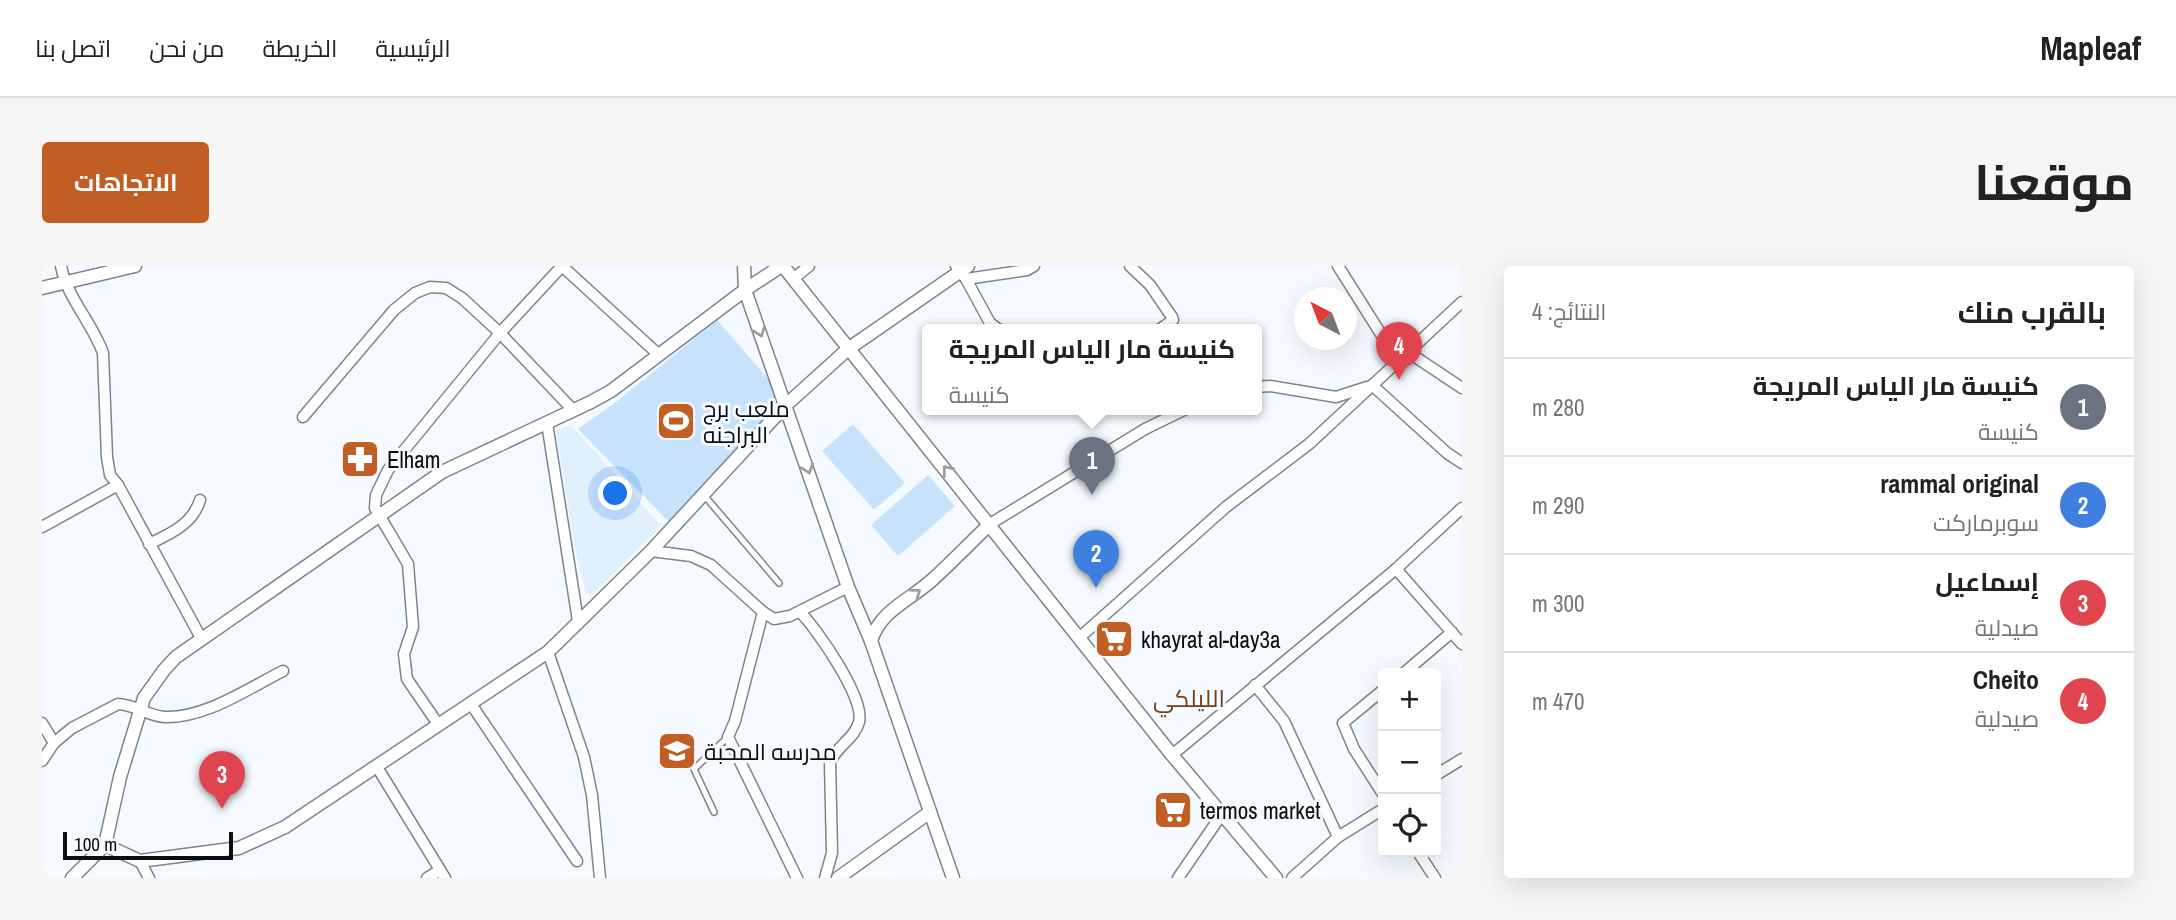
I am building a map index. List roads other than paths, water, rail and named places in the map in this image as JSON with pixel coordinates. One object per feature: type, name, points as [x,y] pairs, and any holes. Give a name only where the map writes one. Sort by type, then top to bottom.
[{"type":"street","points":[[61,266],[64,284],[103,353],[110,475],[118,485],[201,638]]},
{"type":"street","points":[[42,288],[135,266]]},
{"type":"street","points":[[438,724],[407,679],[404,653],[413,627],[408,564],[377,514],[376,495],[388,470],[500,333],[562,266],[658,354]]},
{"type":"street","points":[[744,266],[745,290],[953,878]]},
{"type":"street","points":[[72,878],[105,845],[120,777],[144,698],[176,657],[442,471],[611,390],[745,290],[782,266],[1172,755],[1276,878]]},
{"type":"street","points":[[793,279],[810,266]]},
{"type":"street","points":[[105,845],[140,861],[239,848],[285,827],[548,652],[651,551],[786,405],[848,349],[962,271],[1027,270],[1034,266]]},
{"type":"street","points":[[1130,266],[1150,285],[1172,317],[1173,320],[1167,324]]},
{"type":"street","points":[[1342,268],[1398,361]]},
{"type":"street","points":[[962,271],[991,324]]},
{"type":"street","points":[[303,417],[394,310],[423,289],[446,288],[462,298],[500,333],[573,410]]},
{"type":"street","points":[[1080,638],[1226,507],[1309,444],[1462,302]]},
{"type":"street","points":[[1408,352],[1462,388]]},
{"type":"street","points":[[1262,387],[1336,397],[1372,385]]},
{"type":"street","points":[[1372,385],[1447,453],[1462,463]]},
{"type":"street","points":[[870,642],[876,626],[886,615],[930,581],[989,524],[1146,429],[1174,415]]},
{"type":"street","points":[[547,423],[578,621]]},
{"type":"street","points":[[42,527],[118,485]]},
{"type":"street","points":[[149,544],[185,524],[197,510],[200,500]]},
{"type":"street","points":[[1172,755],[1396,569],[1462,508]]},
{"type":"street","points":[[651,551],[691,556],[711,565],[774,619],[800,612],[848,587]]},
{"type":"street","points":[[1396,569],[1462,644]]},
{"type":"street","points":[[764,612],[728,737],[797,878]]},
{"type":"street","points":[[800,612],[829,648],[858,702],[860,715],[856,730],[835,752],[830,762],[832,853],[825,878]]},
{"type":"street","points":[[1410,668],[1452,632]]},
{"type":"street","points":[[548,652],[584,757],[592,795],[600,878]]},
{"type":"street","points":[[42,761],[54,743],[72,728],[110,707],[124,705],[141,710],[149,716],[167,717],[195,713],[283,671]]},
{"type":"street","points":[[1255,685],[1288,729],[1338,837]]},
{"type":"street","points":[[1378,694],[1343,723],[1354,749],[1378,786]]},
{"type":"street","points":[[471,704],[577,861]]},
{"type":"street","points":[[42,723],[54,743]]},
{"type":"street","points":[[1441,772],[1462,759]]},
{"type":"street","points":[[377,767],[443,874],[427,878]]},
{"type":"street","points":[[838,878],[930,812]]},
{"type":"street","points":[[1292,878],[1338,837],[1378,812]]},
{"type":"street","points":[[1178,878],[1222,814]]},
{"type":"street","points":[[1421,857],[1435,878]]},
{"type":"street","points":[[140,861],[149,878]]},
{"type":"lane","points":[[703,494],[779,583]]},
{"type":"lane","points":[[714,812],[694,769],[728,737]]},
{"type":"place","name":"Cheito","points":[[1399,380]]},
{"type":"place","name":"ملعب برج البراجنه","points":[[676,421]]},
{"type":"place","name":"Elham","points":[[360,459]]},
{"type":"place","name":"كنيسة مار الياس المريجة","points":[[1092,495]]},
{"type":"place","name":"rammal original","points":[[1096,588]]},
{"type":"place","name":"khayrat al-day3a","points":[[1114,639]]},
{"type":"place","name":"مدرسه المحبة","points":[[677,751]]},
{"type":"place","name":"إسماعيل","points":[[222,809]]},
{"type":"place","name":"termos market","points":[[1173,810]]},
{"type":"district","name":"الليلكي","points":[[1189,698]]}]
